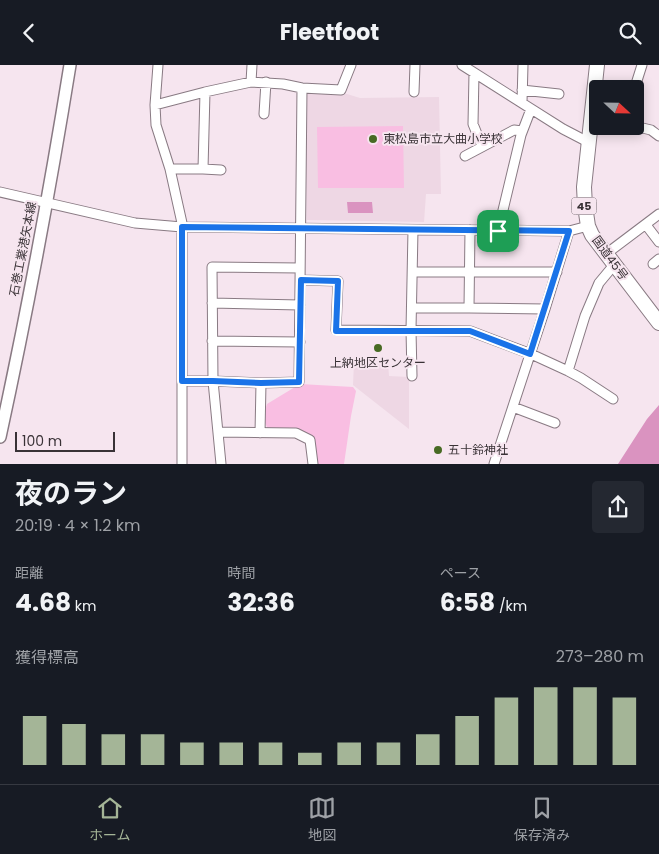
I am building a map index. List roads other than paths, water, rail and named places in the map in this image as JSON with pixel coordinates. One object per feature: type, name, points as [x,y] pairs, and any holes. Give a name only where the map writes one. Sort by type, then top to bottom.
[{"type":"highway","name":"国道45号","points":[[596,80],[597,65]]},
{"type":"highway","name":"国道45号","points":[[590,135],[583,196],[588,226],[592,235],[610,260],[659,323]]},
{"type":"main road","name":"石巻工業港矢本線","points":[[0,437],[46,203],[70,65]]},
{"type":"street","points":[[158,65],[155,105],[156,125],[170,169],[182,227],[182,464]]},
{"type":"street","points":[[250,82],[252,65]]},
{"type":"street","points":[[155,105],[206,91],[250,82],[342,90],[351,65]]},
{"type":"street","points":[[414,92],[415,65]]},
{"type":"street","points":[[462,65],[563,129],[588,142]]},
{"type":"street","points":[[522,102],[523,65]]},
{"type":"street","points":[[637,80],[642,65]]},
{"type":"street","points":[[474,73],[473,124],[482,146]]},
{"type":"street","points":[[264,114],[266,83]]},
{"type":"street","points":[[182,381],[299,382],[302,88]]},
{"type":"street","points":[[522,90],[559,94]]},
{"type":"street","points":[[203,169],[206,91]]},
{"type":"street","points":[[498,231],[522,131],[531,109]]},
{"type":"street","points":[[644,128],[651,130],[659,136]]},
{"type":"street","points":[[464,156],[514,130],[522,131]]},
{"type":"street","points":[[170,169],[221,170]]},
{"type":"street","points":[[0,192],[135,223],[182,227],[569,231],[588,226]]},
{"type":"street","points":[[568,371],[585,316],[610,260],[659,214]]},
{"type":"street","points":[[646,225],[659,242]]},
{"type":"street","points":[[412,376],[411,330],[414,230]]},
{"type":"street","points":[[469,308],[470,230]]},
{"type":"street","points":[[494,464],[569,231]]},
{"type":"street","points":[[221,464],[213,381],[212,267],[300,268]]},
{"type":"street","points":[[413,272],[557,272]]},
{"type":"street","points":[[301,280],[338,281],[336,331],[470,331],[568,371],[613,399]]},
{"type":"street","points":[[212,303],[300,305]]},
{"type":"street","points":[[412,309],[545,309]]},
{"type":"street","points":[[212,341],[300,342]]},
{"type":"street","points":[[260,433],[261,383]]},
{"type":"street","points":[[513,407],[555,423]]},
{"type":"street","points":[[218,432],[296,433],[310,440],[313,464]]},
{"type":"place","name":"東松島市立大曲小学校","points":[[373,139]]},
{"type":"place","name":"上納地区センター","points":[[378,348]]},
{"type":"place","name":"五十鈴神社","points":[[438,450]]}]
